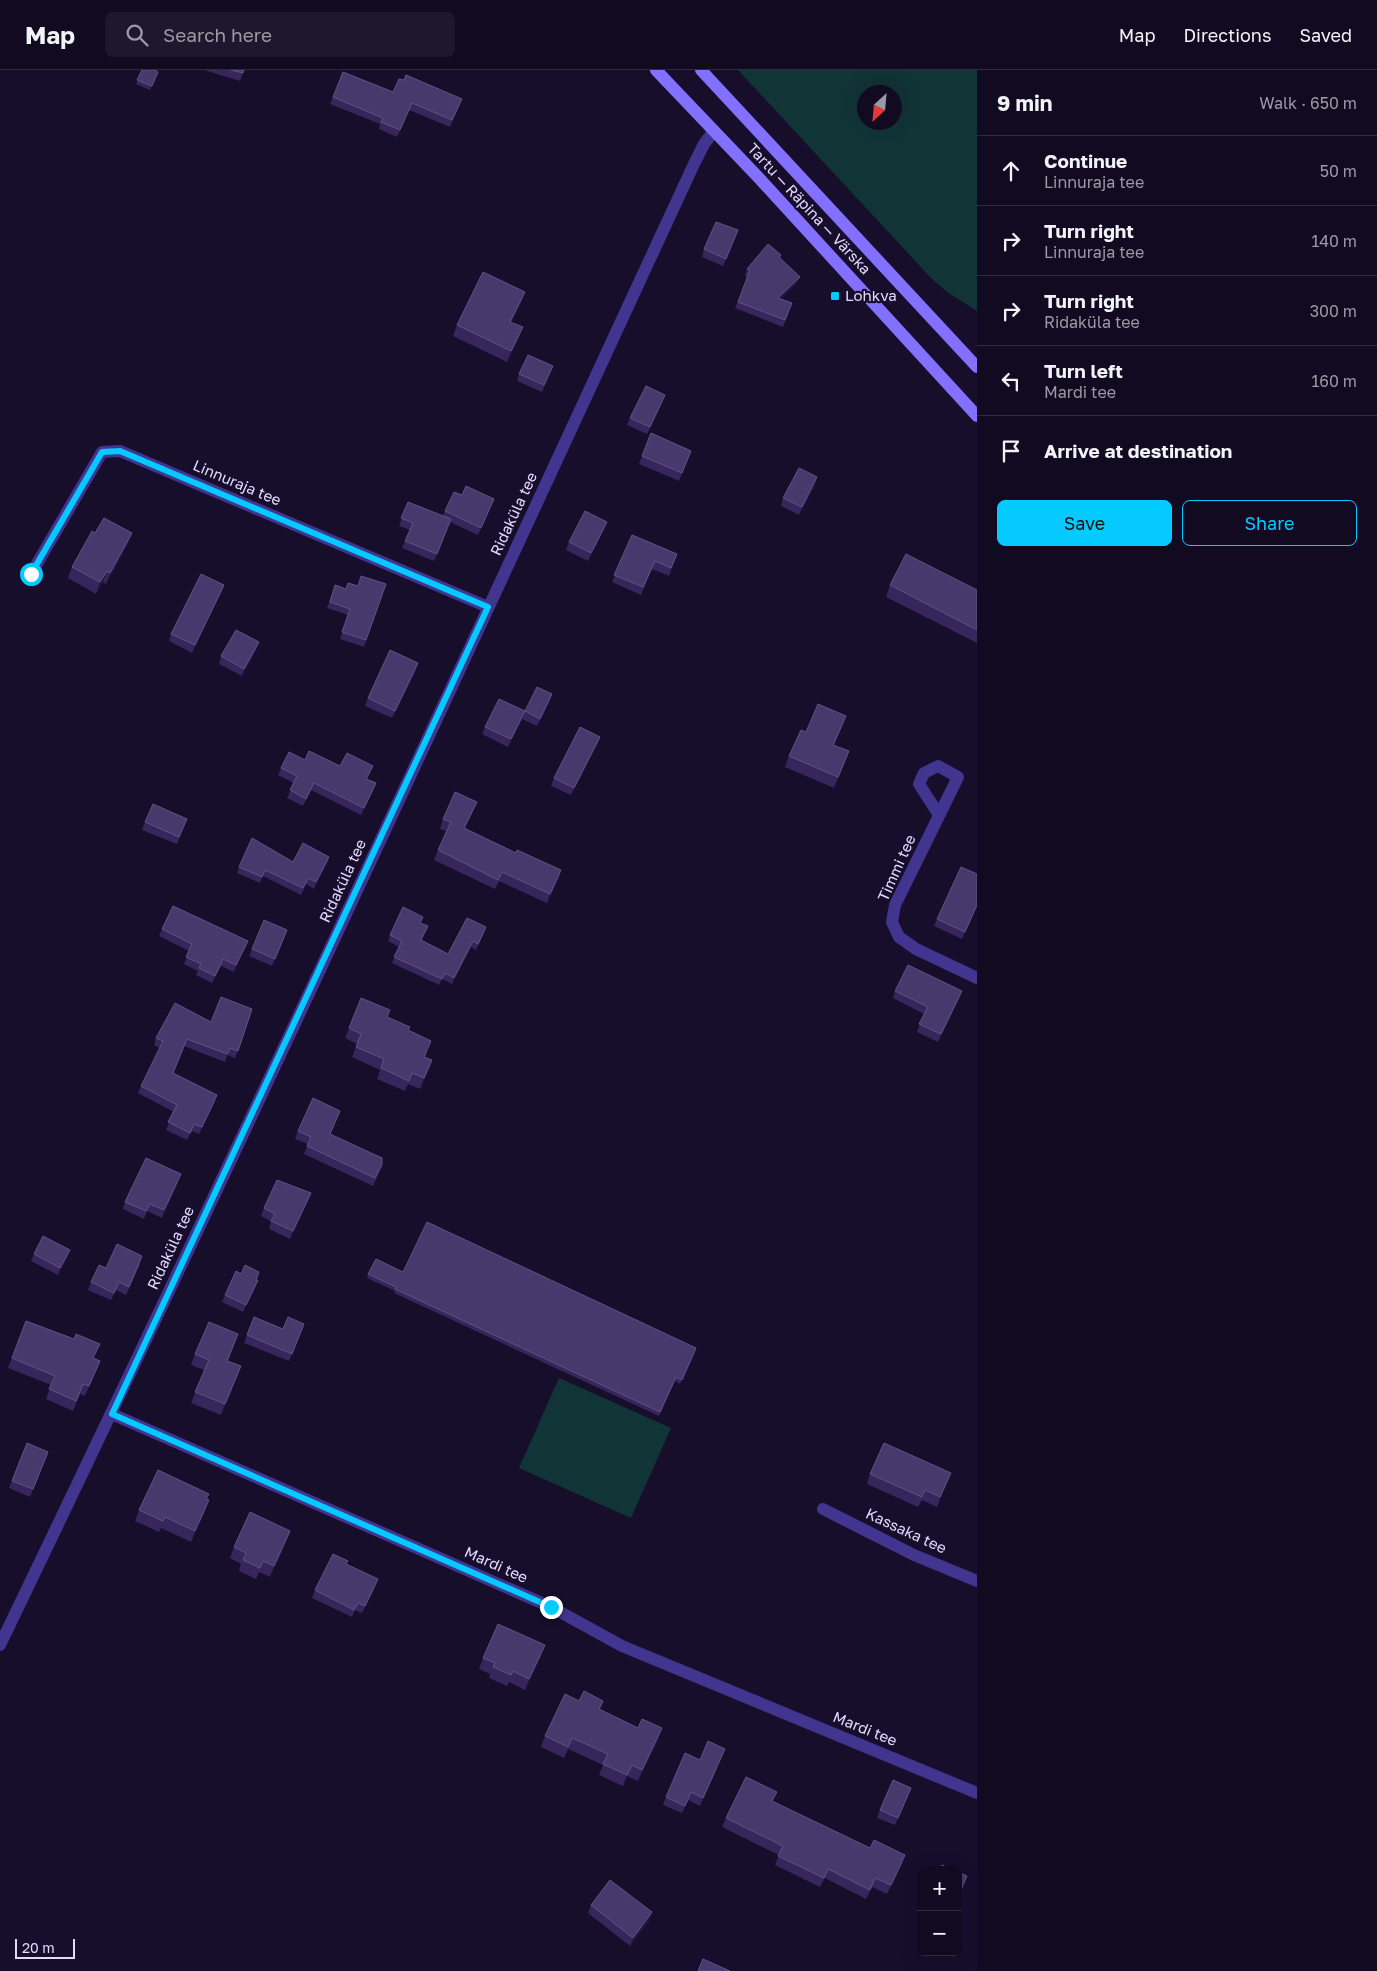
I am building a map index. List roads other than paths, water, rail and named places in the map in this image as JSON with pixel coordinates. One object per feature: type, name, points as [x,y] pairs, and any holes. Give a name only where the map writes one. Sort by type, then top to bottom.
[{"type":"main road","name":"Tartu — Räpina — Värska","points":[[656,70],[765,184],[977,416]]},
{"type":"main road","name":"Tartu — Räpina — Värska","points":[[700,70],[977,367]]},
{"type":"street","name":"Ridaküla tee","points":[[0,1645],[112,1414],[694,164],[704,144],[714,131]]},
{"type":"street","name":"Linnuraja tee","points":[[31,574],[102,452],[120,451],[488,607]]},
{"type":"street","name":"Timmi tee","points":[[939,815],[895,905],[892,922],[899,937],[916,949],[977,978]]},
{"type":"street","name":"Mardi tee","points":[[112,1414],[551,1607],[622,1646],[977,1793]]},
{"type":"street","name":"Kassaka tee","points":[[823,1509],[914,1555],[977,1581]]},
{"type":"place","name":"Lohkva","points":[[835,296]]}]
